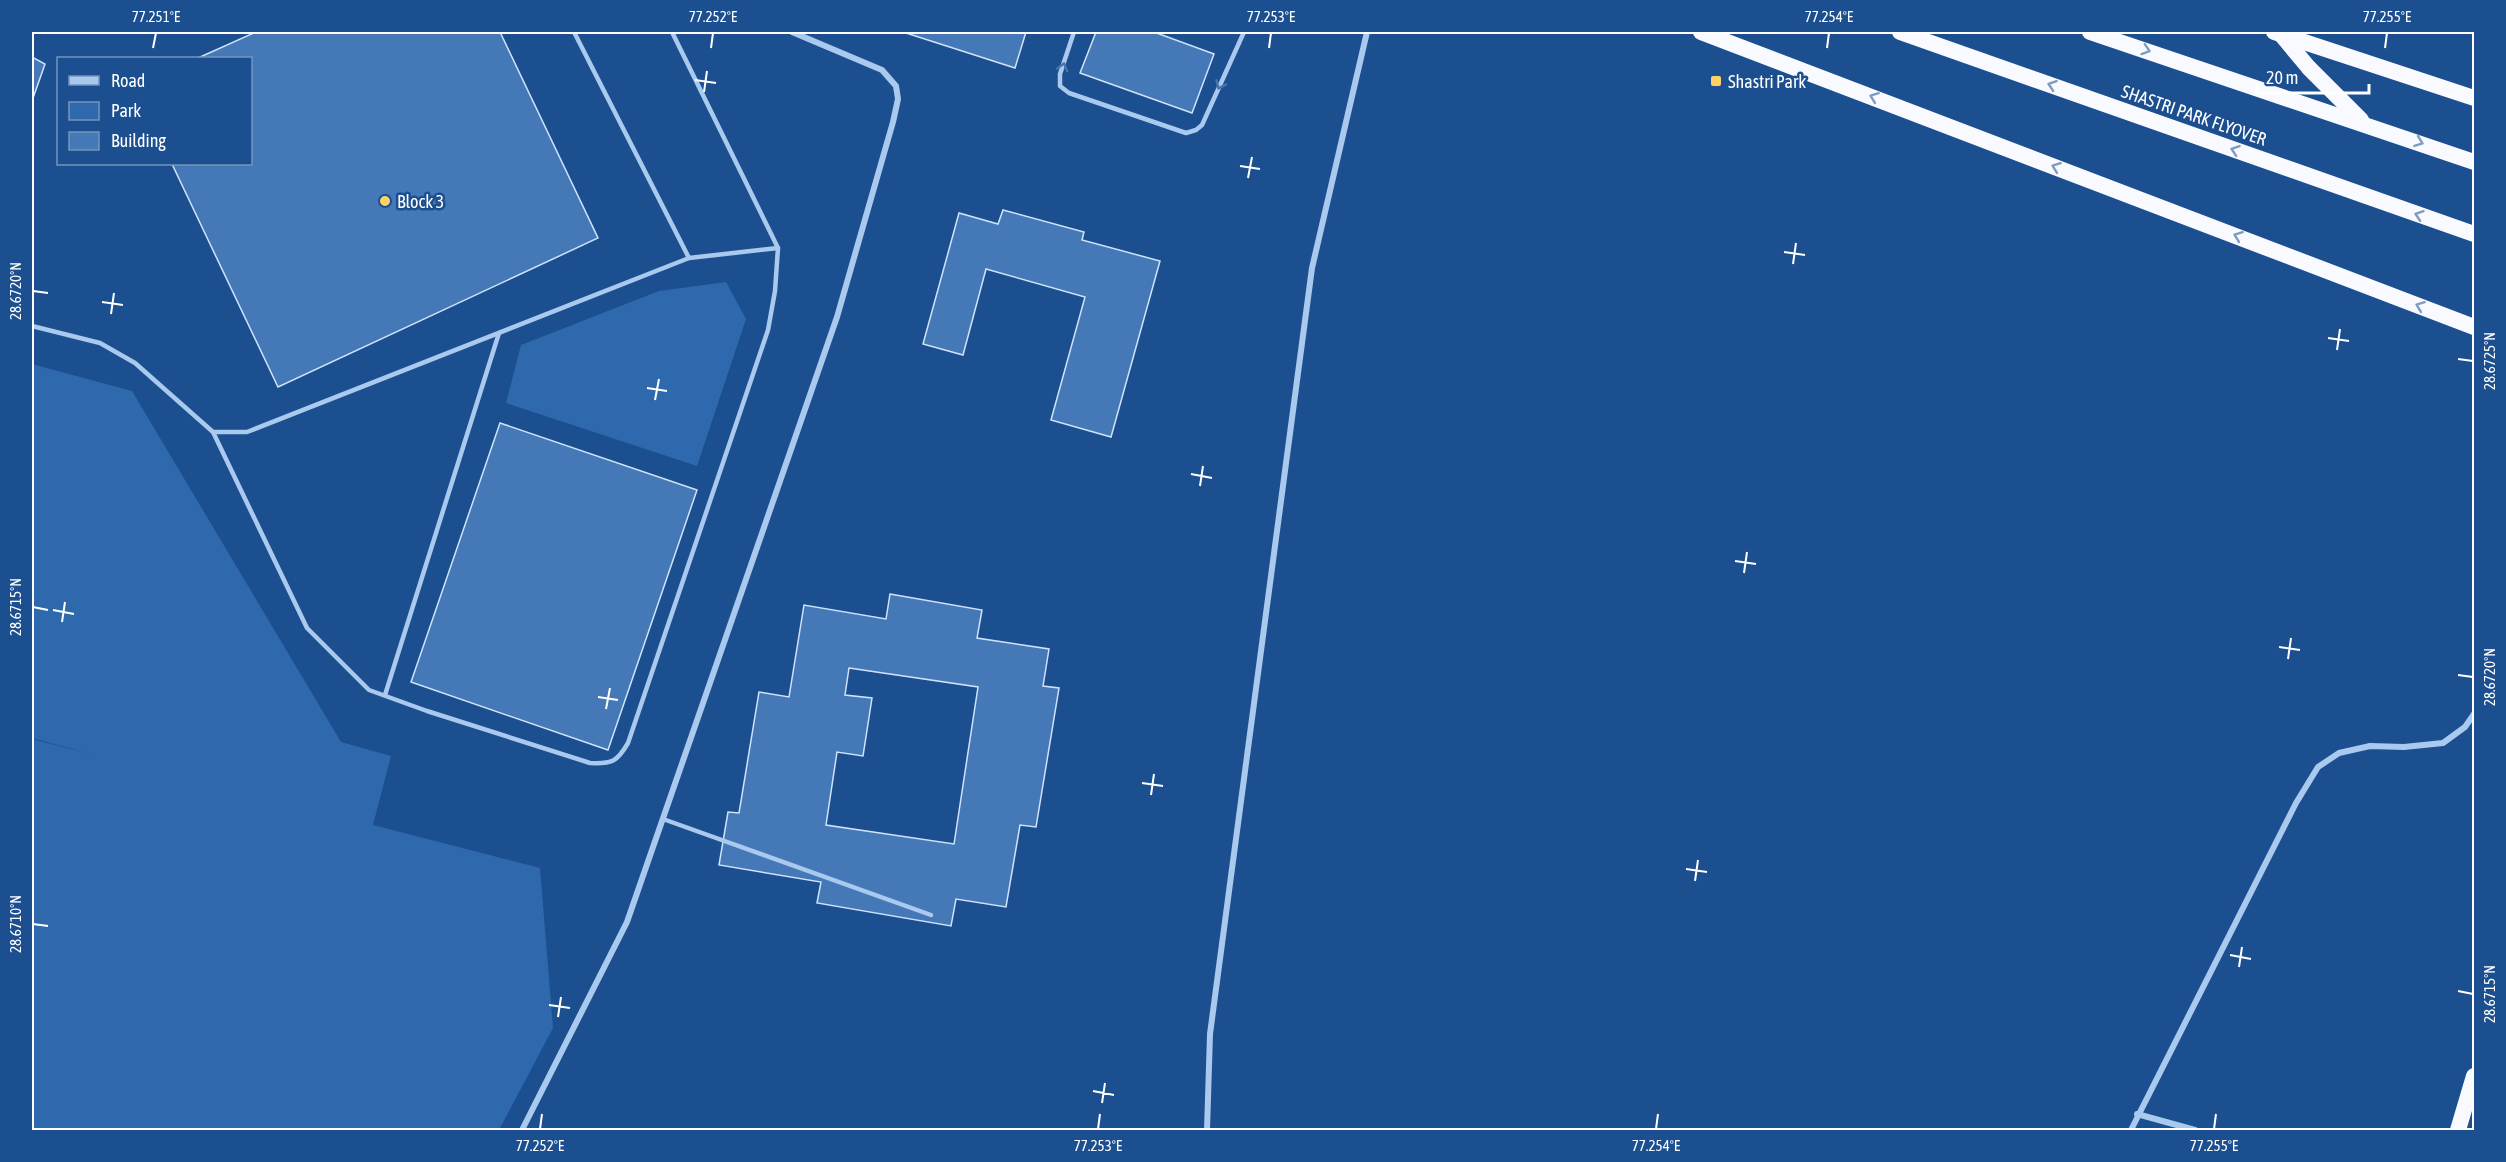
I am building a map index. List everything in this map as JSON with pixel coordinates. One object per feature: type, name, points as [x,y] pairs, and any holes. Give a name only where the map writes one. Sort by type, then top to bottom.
[{"type":"highway","points":[[1701,32],[2475,327]]},
{"type":"highway","name":"SHASTRI PARK FLYOVER","points":[[1900,32],[2475,234]]},
{"type":"highway","points":[[2090,32],[2364,122],[2475,162]]},
{"type":"highway","points":[[2273,32],[2475,98]]},
{"type":"highway","points":[[2279,32],[2309,68],[2364,122]]},
{"type":"highway","points":[[2458,1131],[2475,1076]]},
{"type":"street","points":[[522,1131],[627,921],[837,317],[898,99],[896,86],[882,70],[792,32]]},
{"type":"street","points":[[1207,1131],[1210,1034],[1312,268],[1367,32]]},
{"type":"street","points":[[2131,1131],[2137,1114],[2291,813],[2318,767],[2339,753],[2370,747],[2404,747],[2442,743],[2465,727],[2475,714]]},
{"type":"street","points":[[2137,1114],[2195,1131]]},
{"type":"lane","points":[[574,32],[690,258]]},
{"type":"lane","points":[[32,326],[100,343],[135,363],[213,432],[307,628],[369,690],[590,762],[608,764],[621,756],[628,743],[768,330],[775,291],[778,248],[672,32]]},
{"type":"lane","points":[[1074,32],[1060,74],[1060,86],[1069,93],[1186,133],[1202,125],[1244,32]]},
{"type":"lane","points":[[213,432],[247,432],[690,258],[778,248]]},
{"type":"lane","points":[[385,695],[499,333]]},
{"type":"lane","points":[[663,819],[931,915]]},
{"type":"path","points":[[152,1131],[163,1129],[173,1131]]},
{"type":"green space","points":[[726,282],[746,319],[697,466],[506,403],[521,345],[659,291]]},
{"type":"green space","points":[[32,364],[132,391],[341,742],[391,756],[373,825],[540,868],[553,1028],[499,1130],[32,1130],[32,739],[94,755],[32,738]]},
{"type":"building","name":"Block 3","points":[[256,32],[500,32],[598,238],[278,387],[172,165],[252,165],[252,57],[200,57]]},
{"type":"building","points":[[903,32],[1026,32],[1015,68]]},
{"type":"building","points":[[1096,32],[1154,32],[1214,54],[1192,113],[1080,73]]},
{"type":"building","points":[[32,57],[45,64],[32,101]]},
{"type":"building","points":[[1003,210],[1084,232],[1082,240],[1160,261],[1111,437],[1051,420],[1085,297],[986,269],[963,355],[923,344],[959,213],[998,224]]},
{"type":"building","points":[[500,423],[697,490],[608,750],[411,682]]},
{"type":"building","points":[[890,594],[982,610],[977,638],[1049,649],[1043,686],[1059,688],[1036,827],[1020,825],[1006,907],[956,899],[951,926],[817,903],[821,882],[719,865],[728,812],[739,813],[759,692],[789,697],[804,605],[886,619]],"holes":[[[849,668],[978,687],[954,844],[826,825],[837,752],[863,756],[872,698],[845,695]]]},
{"type":"place","name":"Shastri Park","points":[[1716,81]]},
{"type":"place","name":"Block 3","points":[[385,201]]}]
